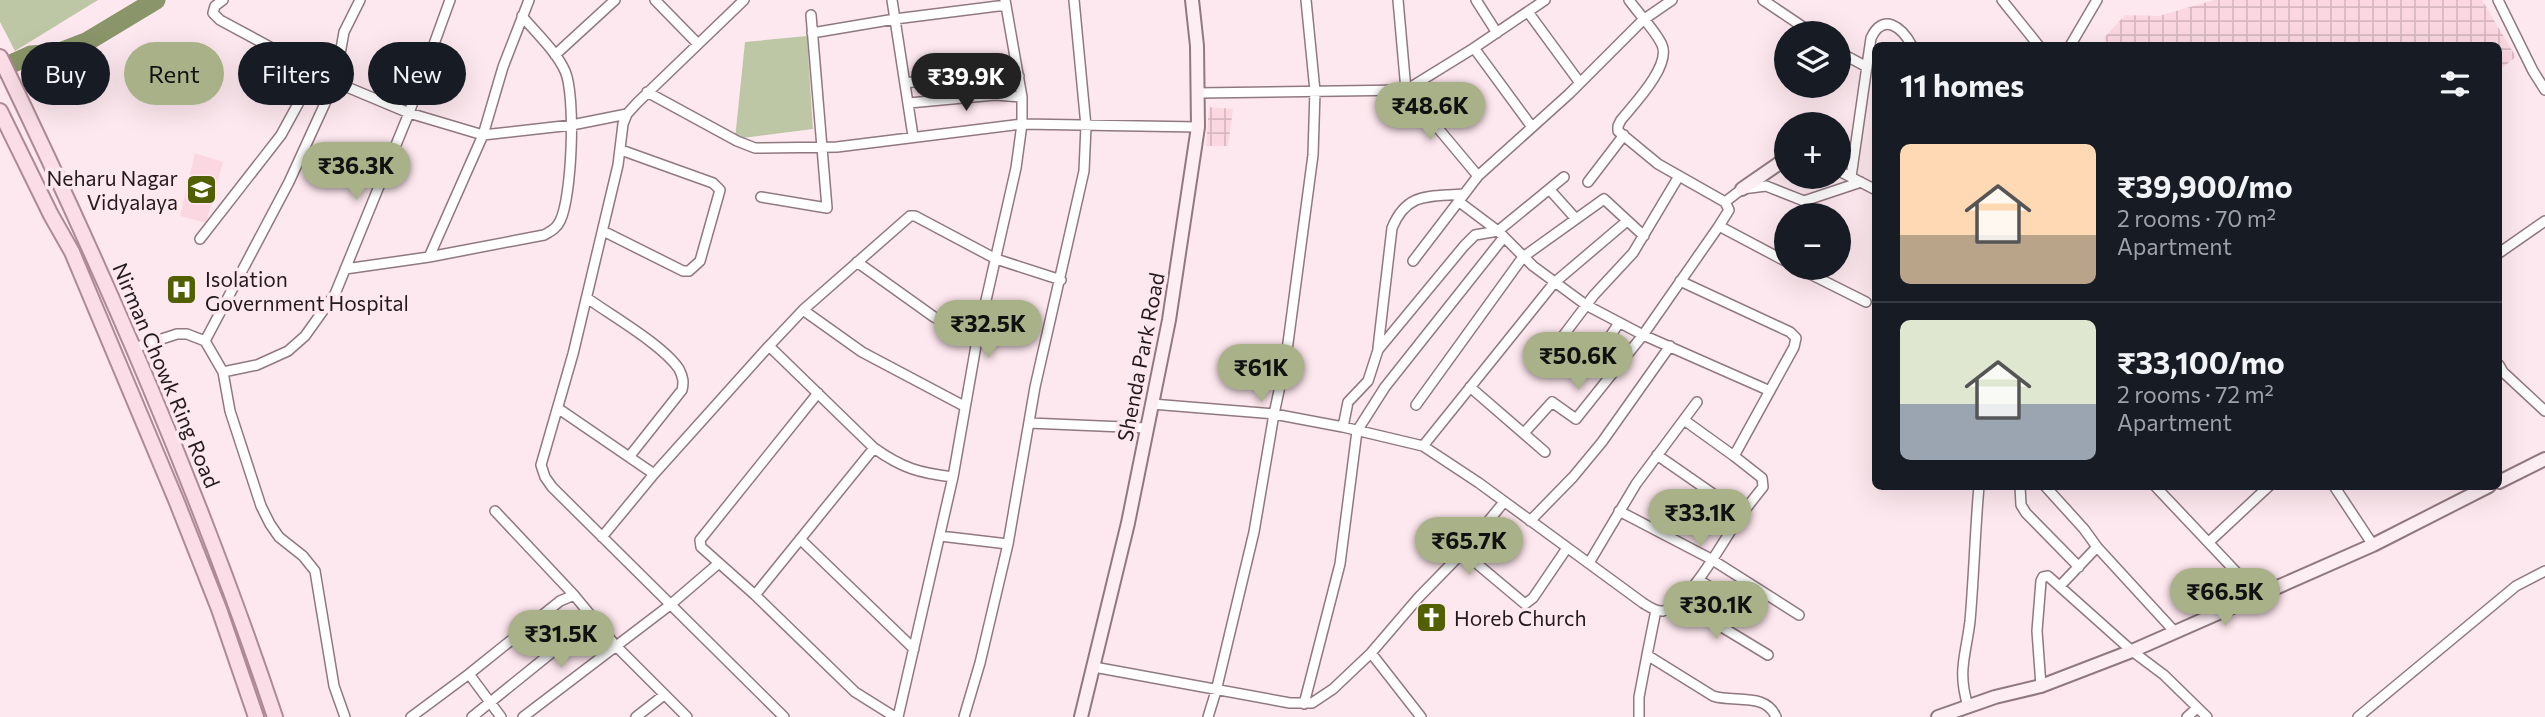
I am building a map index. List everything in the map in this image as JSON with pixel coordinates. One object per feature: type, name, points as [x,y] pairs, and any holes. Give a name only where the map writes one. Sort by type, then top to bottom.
[{"type":"main road","name":"Shenda Park Road","points":[[1082,717],[1128,523],[1169,320],[1198,127],[1197,46],[1192,0]]},
{"type":"main road","name":"Nirman Chowk Ring Road","points":[[0,57],[51,162],[134,348],[225,572],[275,717]]},
{"type":"main road","points":[[0,111],[72,252],[176,500],[219,609],[256,717]]},
{"type":"main road","points":[[1742,189],[1774,168]]},
{"type":"main road","points":[[2502,477],[2545,458]]},
{"type":"main road","points":[[1947,715],[1968,706],[2041,686],[2132,651],[2373,545],[2482,490]]},
{"type":"street","points":[[223,0],[215,6],[213,13],[220,20],[261,42]]},
{"type":"street","points":[[342,42],[360,0]]},
{"type":"street","points":[[223,372],[257,365],[288,351],[305,336],[335,295],[450,0]]},
{"type":"street","points":[[429,257],[483,135],[529,0]]},
{"type":"street","points":[[555,55],[615,0]]},
{"type":"street","points":[[654,0],[698,44]]},
{"type":"street","points":[[746,0],[647,92],[627,114],[622,124],[621,150],[603,231],[559,409],[541,466],[545,477],[601,537],[784,717]]},
{"type":"street","points":[[892,0],[913,136]]},
{"type":"street","points":[[964,717],[980,663],[1008,544],[1035,387],[1084,171],[1086,126],[1074,0]]},
{"type":"street","points":[[1208,717],[1254,532],[1286,358],[1313,155],[1315,91],[1306,0]]},
{"type":"street","points":[[1398,0],[1406,90],[1478,176]]},
{"type":"street","points":[[1476,0],[1497,33]]},
{"type":"street","points":[[1198,93],[1406,90],[1545,0]]},
{"type":"street","points":[[1524,433],[1552,402],[1576,419],[1643,335],[1729,210],[1725,202],[1658,164],[1618,131],[1618,126],[1654,77],[1664,55],[1661,44],[1629,0]]},
{"type":"street","points":[[1413,261],[1478,176],[1580,83],[1643,20],[1672,0]]},
{"type":"street","points":[[1763,0],[1794,21]]},
{"type":"street","points":[[2001,0],[2036,42]]},
{"type":"street","points":[[2072,42],[2097,0]]},
{"type":"street","points":[[2498,0],[2542,78],[2545,90]]},
{"type":"street","points":[[812,33],[1005,3],[1022,97],[1022,124],[1016,168],[977,340],[940,537],[896,717],[855,692],[701,547],[700,540],[818,393]]},
{"type":"street","points":[[1528,12],[1580,83]]},
{"type":"street","points":[[761,197],[827,208],[811,15]]},
{"type":"street","points":[[345,269],[429,257],[544,235],[554,230],[561,219],[566,191],[572,125],[566,73],[555,55],[522,16]]},
{"type":"street","points":[[1872,188],[1851,177],[1871,38],[1880,25],[1888,24],[1896,27],[1910,42]]},
{"type":"street","points":[[1474,48],[1532,127]]},
{"type":"street","points":[[1851,58],[1867,67]]},
{"type":"street","points":[[905,83],[948,77],[1019,76]]},
{"type":"street","points":[[354,90],[408,113],[483,135],[572,125],[627,114]]},
{"type":"street","points":[[647,92],[755,148],[823,147],[1022,124],[1198,127]]},
{"type":"street","points":[[909,103],[995,95],[1022,97]]},
{"type":"street","points":[[200,239],[281,135],[297,105]]},
{"type":"street","points":[[205,341],[289,182],[324,105]]},
{"type":"street","points":[[1588,182],[1624,135]]},
{"type":"street","points":[[603,231],[684,271],[689,271],[700,261],[720,190],[713,183],[621,150]]},
{"type":"street","points":[[1538,369],[1586,305],[1633,253],[1679,176]]},
{"type":"street","points":[[1304,704],[1340,564],[1357,431],[1385,387],[1501,234],[1564,177]]},
{"type":"street","points":[[1725,202],[1742,189],[1766,186],[1804,201],[1861,182]]},
{"type":"street","points":[[1550,190],[1576,219]]},
{"type":"street","points":[[1343,427],[1349,402],[1368,381],[1378,350],[1392,228],[1399,212],[1407,204],[1420,198],[1460,197],[1553,283],[1586,305],[1643,335],[1770,391]]},
{"type":"street","points":[[1416,405],[1523,257],[1604,199],[1644,236]]},
{"type":"street","points":[[601,537],[768,346],[803,310],[910,216],[915,216],[996,259],[1061,280]]},
{"type":"street","points":[[1423,446],[1553,283],[1627,221]]},
{"type":"street","points":[[2502,251],[2545,221]]},
{"type":"street","points":[[1719,226],[1774,255]]},
{"type":"street","points":[[1378,350],[1470,240],[1481,233],[1501,234]]},
{"type":"street","points":[[857,262],[934,317],[977,340]]},
{"type":"street","points":[[1822,280],[1866,302]]},
{"type":"street","points":[[1680,281],[1793,335],[1796,342],[1734,456]]},
{"type":"street","points":[[587,298],[653,345],[677,367],[683,377],[682,390],[629,457]]},
{"type":"street","points":[[803,310],[862,352],[964,406]]},
{"type":"street","points":[[1590,366],[1619,323]]},
{"type":"street","points":[[134,348],[177,334],[187,334],[205,341],[223,372],[230,411],[265,515],[279,537],[303,556],[315,571],[334,686],[345,717]]},
{"type":"street","points":[[768,346],[874,448],[890,460],[913,471],[953,477]]},
{"type":"street","points":[[1530,521],[1573,477],[1602,442],[1670,346]]},
{"type":"street","points":[[2502,370],[2545,411]]},
{"type":"street","points":[[1470,387],[1545,452]]},
{"type":"street","points":[[1589,563],[1619,511],[1696,402]]},
{"type":"street","points":[[1152,404],[1274,414],[1423,446],[1656,610],[1663,611],[1679,601],[1699,580],[1764,482],[1758,474],[1684,420]]},
{"type":"street","points":[[559,409],[654,474]]},
{"type":"street","points":[[1029,423],[1147,428]]},
{"type":"street","points":[[755,595],[874,448]]},
{"type":"street","points":[[1657,455],[1742,514]]},
{"type":"street","points":[[1968,706],[1961,679],[1970,622],[1979,490]]},
{"type":"street","points":[[2021,490],[2021,505],[2025,513],[2079,567]]},
{"type":"street","points":[[2049,490],[2175,632]]},
{"type":"street","points":[[2159,490],[2258,595]]},
{"type":"street","points":[[2209,542],[2265,490]]},
{"type":"street","points":[[2337,490],[2373,545]]},
{"type":"street","points":[[1094,667],[1216,691],[1304,704],[1320,700],[1371,653],[1419,597],[1463,552],[1504,502]]},
{"type":"street","points":[[495,511],[574,595],[616,646],[687,717]]},
{"type":"street","points":[[1619,511],[1711,559],[1799,615]]},
{"type":"street","points":[[940,537],[1008,544]]},
{"type":"street","points":[[800,539],[914,649]]},
{"type":"street","points":[[2060,586],[2097,547]]},
{"type":"street","points":[[1463,552],[1525,604],[1533,598],[1567,548]]},
{"type":"street","points":[[523,717],[670,605],[719,564]]},
{"type":"street","points":[[2358,717],[2516,586],[2545,572]]},
{"type":"street","points":[[2041,686],[2037,631],[2041,581],[2048,576],[2132,651],[2164,675],[2207,717]]},
{"type":"street","points":[[1699,580],[1756,615]]},
{"type":"street","points":[[411,717],[560,601],[574,595]]},
{"type":"street","points":[[1679,601],[1768,655]]},
{"type":"street","points":[[1639,717],[1639,697],[1656,610]]},
{"type":"street","points":[[472,717],[592,620]]},
{"type":"street","points":[[1371,653],[1420,717]]},
{"type":"street","points":[[1647,655],[1713,696],[1767,703],[1773,708],[1776,717]]},
{"type":"street","points":[[469,674],[501,717]]},
{"type":"street","points":[[636,717],[664,695]]},
{"type":"street","points":[[2187,717],[2197,708]]},
{"type":"shaded area","points":[[2214,0],[2482,0],[2516,57],[2502,68],[2502,42],[2106,42],[2104,38],[2125,15],[2159,16]]},
{"type":"shaded area","points":[[1209,107],[1233,109],[1228,146],[1206,146]]},
{"type":"shaded area","name":"Neharu Nagar Vidyalaya","points":[[195,153],[223,162],[206,223],[180,216]]},
{"type":"green space","points":[[0,0],[98,0],[30,42],[21,42],[21,47],[15,51],[0,22]]},
{"type":"green space","points":[[807,36],[813,129],[735,139],[745,42]]},
{"type":"waterway","points":[[0,69],[31,55],[57,53],[88,41],[156,0]]},
{"type":"place","name":"Neharu Nagar Vidyalaya","points":[[201,189]]},
{"type":"place","name":"Isolation Government Hospital","points":[[182,290]]},
{"type":"place","name":"Horeb Church","points":[[1431,617]]}]
